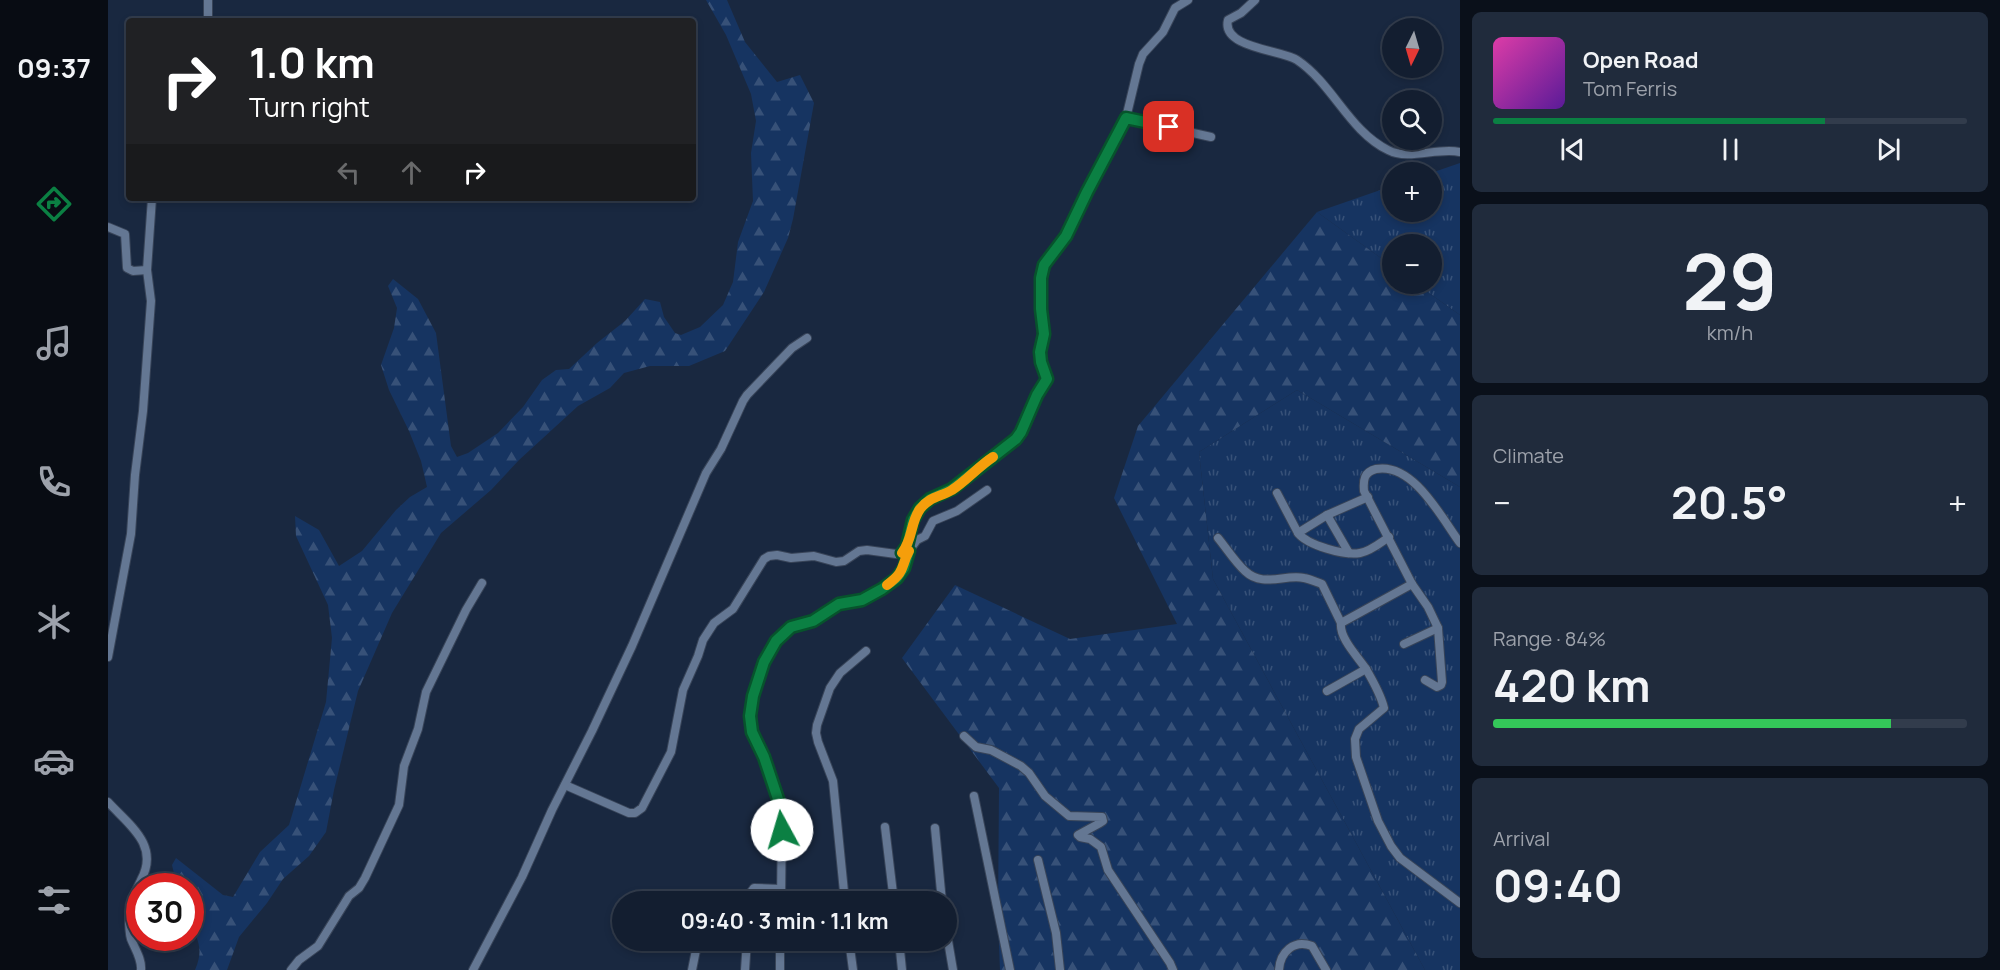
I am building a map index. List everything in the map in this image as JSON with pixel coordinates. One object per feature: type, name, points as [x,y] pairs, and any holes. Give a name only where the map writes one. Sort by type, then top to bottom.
[{"type":"street","points":[[208,0],[208,18]]},
{"type":"street","points":[[752,891],[754,888],[781,889],[782,811],[764,757],[752,732],[750,716],[753,696],[764,662],[776,641],[791,627],[813,621],[839,604],[862,600],[897,578],[904,568],[913,520],[920,508],[930,499],[952,489],[1016,439],[1021,432],[1037,395],[1047,379],[1040,352],[1044,334],[1041,278],[1044,265],[1066,236],[1126,118],[1143,54],[1163,32],[1175,8],[1188,0]]},
{"type":"street","points":[[1255,0],[1241,13],[1228,20],[1227,26],[1231,33],[1243,44],[1284,54],[1304,65],[1373,141],[1390,152],[1411,154],[1448,150],[1460,152]]},
{"type":"street","points":[[1126,118],[1211,137]]},
{"type":"street","points":[[108,657],[130,534],[143,411],[151,301],[147,270],[152,201]]},
{"type":"street","points":[[108,227],[125,234],[126,268],[133,271],[147,270]]},
{"type":"street","points":[[473,970],[522,877],[632,646],[706,473],[721,449],[743,401],[792,348],[807,338]]},
{"type":"street","points":[[1425,680],[1437,687],[1441,685],[1438,628],[1428,607],[1412,584],[1364,491],[1363,482],[1368,471],[1393,469],[1411,479],[1423,491],[1460,543]]},
{"type":"street","points":[[565,785],[629,813],[635,813],[642,808],[671,752],[683,690],[703,640],[714,623],[733,609],[753,576],[769,556],[790,558],[814,556],[836,562],[844,561],[859,551],[896,554],[906,552],[927,533],[933,521],[957,511],[987,490]]},
{"type":"street","points":[[1277,493],[1298,533],[1314,544],[1357,554],[1389,537]]},
{"type":"street","points":[[1298,533],[1327,514],[1368,497]]},
{"type":"street","points":[[1327,514],[1349,553]]},
{"type":"street","points":[[1218,538],[1246,572],[1255,577],[1265,580],[1304,578],[1322,584],[1341,623],[1340,628],[1351,649],[1366,669],[1384,708],[1359,729],[1355,739],[1356,757],[1378,821],[1400,858],[1460,903]]},
{"type":"street","points":[[291,970],[299,960],[318,945],[349,896],[359,888],[365,878],[399,805],[404,765],[418,729],[426,692],[466,610],[482,583]]},
{"type":"street","points":[[1341,623],[1412,584]]},
{"type":"street","points":[[1404,644],[1438,628]]},
{"type":"street","points":[[844,891],[833,781],[816,733],[830,688],[840,673],[866,651]]},
{"type":"street","points":[[1327,691],[1366,669]]},
{"type":"street","points":[[964,736],[976,747],[991,750],[1021,766],[1029,773],[1045,796],[1069,816],[1080,818],[1097,815],[1101,817],[1103,821],[1078,835],[1090,839],[1101,847],[1108,870],[1126,894],[1173,970]]},
{"type":"street","points":[[974,796],[1010,970]]},
{"type":"street","points":[[108,802],[138,832],[146,851],[146,869],[133,895],[129,915],[130,934],[141,963],[141,970]]},
{"type":"street","points":[[885,827],[893,891]]},
{"type":"street","points":[[935,828],[941,891]]},
{"type":"street","points":[[1038,860],[1056,933],[1060,970]]},
{"type":"street","points":[[1279,970],[1283,956],[1292,945],[1300,943],[1312,946],[1326,970]]},
{"type":"street","points":[[692,970],[696,951]]},
{"type":"street","points":[[745,970],[746,951]]},
{"type":"street","points":[[780,951],[780,970]]},
{"type":"street","points":[[850,951],[853,970]]},
{"type":"street","points":[[900,951],[902,970]]},
{"type":"street","points":[[950,951],[953,970]]},
{"type":"green space","points":[[706,0],[727,0],[745,42],[777,82],[800,75],[814,103],[788,238],[764,292],[725,351],[689,366],[650,366],[624,373],[610,388],[578,406],[519,460],[491,490],[441,533],[392,613],[358,691],[326,832],[309,856],[283,879],[239,937],[227,970],[195,970],[199,951],[204,951],[204,880],[223,895],[233,897],[260,852],[289,825],[326,702],[332,638],[328,605],[296,536],[295,516],[319,530],[339,566],[362,551],[396,510],[410,497],[427,487],[421,461],[389,390],[381,365],[394,328],[397,308],[388,286],[393,279],[418,299],[436,333],[451,446],[457,457],[468,453],[498,433],[523,407],[542,380],[556,370],[569,369],[625,321],[645,299],[660,302],[664,317],[675,333],[681,335],[700,327],[723,305],[733,282],[738,242],[753,201],[751,153],[756,121],[751,94],[726,35]]},
{"type":"green space","points":[[1460,163],[1460,315],[1430,294],[1442,294],[1442,234],[1382,234],[1382,259],[1317,212],[1382,189],[1382,222],[1442,222],[1442,169]]},
{"type":"green space","points":[[1317,212],[1382,259],[1382,294],[1430,294],[1460,315],[1460,487],[1297,390],[1199,452],[1213,579],[1425,970],[1000,970],[999,788],[902,658],[955,585],[1070,639],[1177,624],[1114,498],[1138,426]]},
{"type":"green space","points":[[1297,390],[1460,487],[1460,970],[1425,970],[1213,579],[1199,452]]},
{"type":"green space","points":[[176,858],[195,873],[174,873],[172,865]]},
{"type":"slow traffic","points":[[887,585],[897,578],[904,568],[909,551],[902,553],[907,546],[913,520],[920,508],[930,499],[952,489],[993,457]]},
{"type":"route","points":[[782,830],[782,811],[764,757],[752,732],[750,716],[753,696],[770,650],[791,627],[813,621],[839,604],[862,600],[897,578],[904,568],[909,551],[902,553],[907,546],[913,520],[920,508],[930,499],[952,489],[1016,439],[1037,395],[1047,382],[1040,352],[1044,334],[1041,309],[1041,278],[1044,265],[1066,236],[1126,118],[1169,127]]}]
